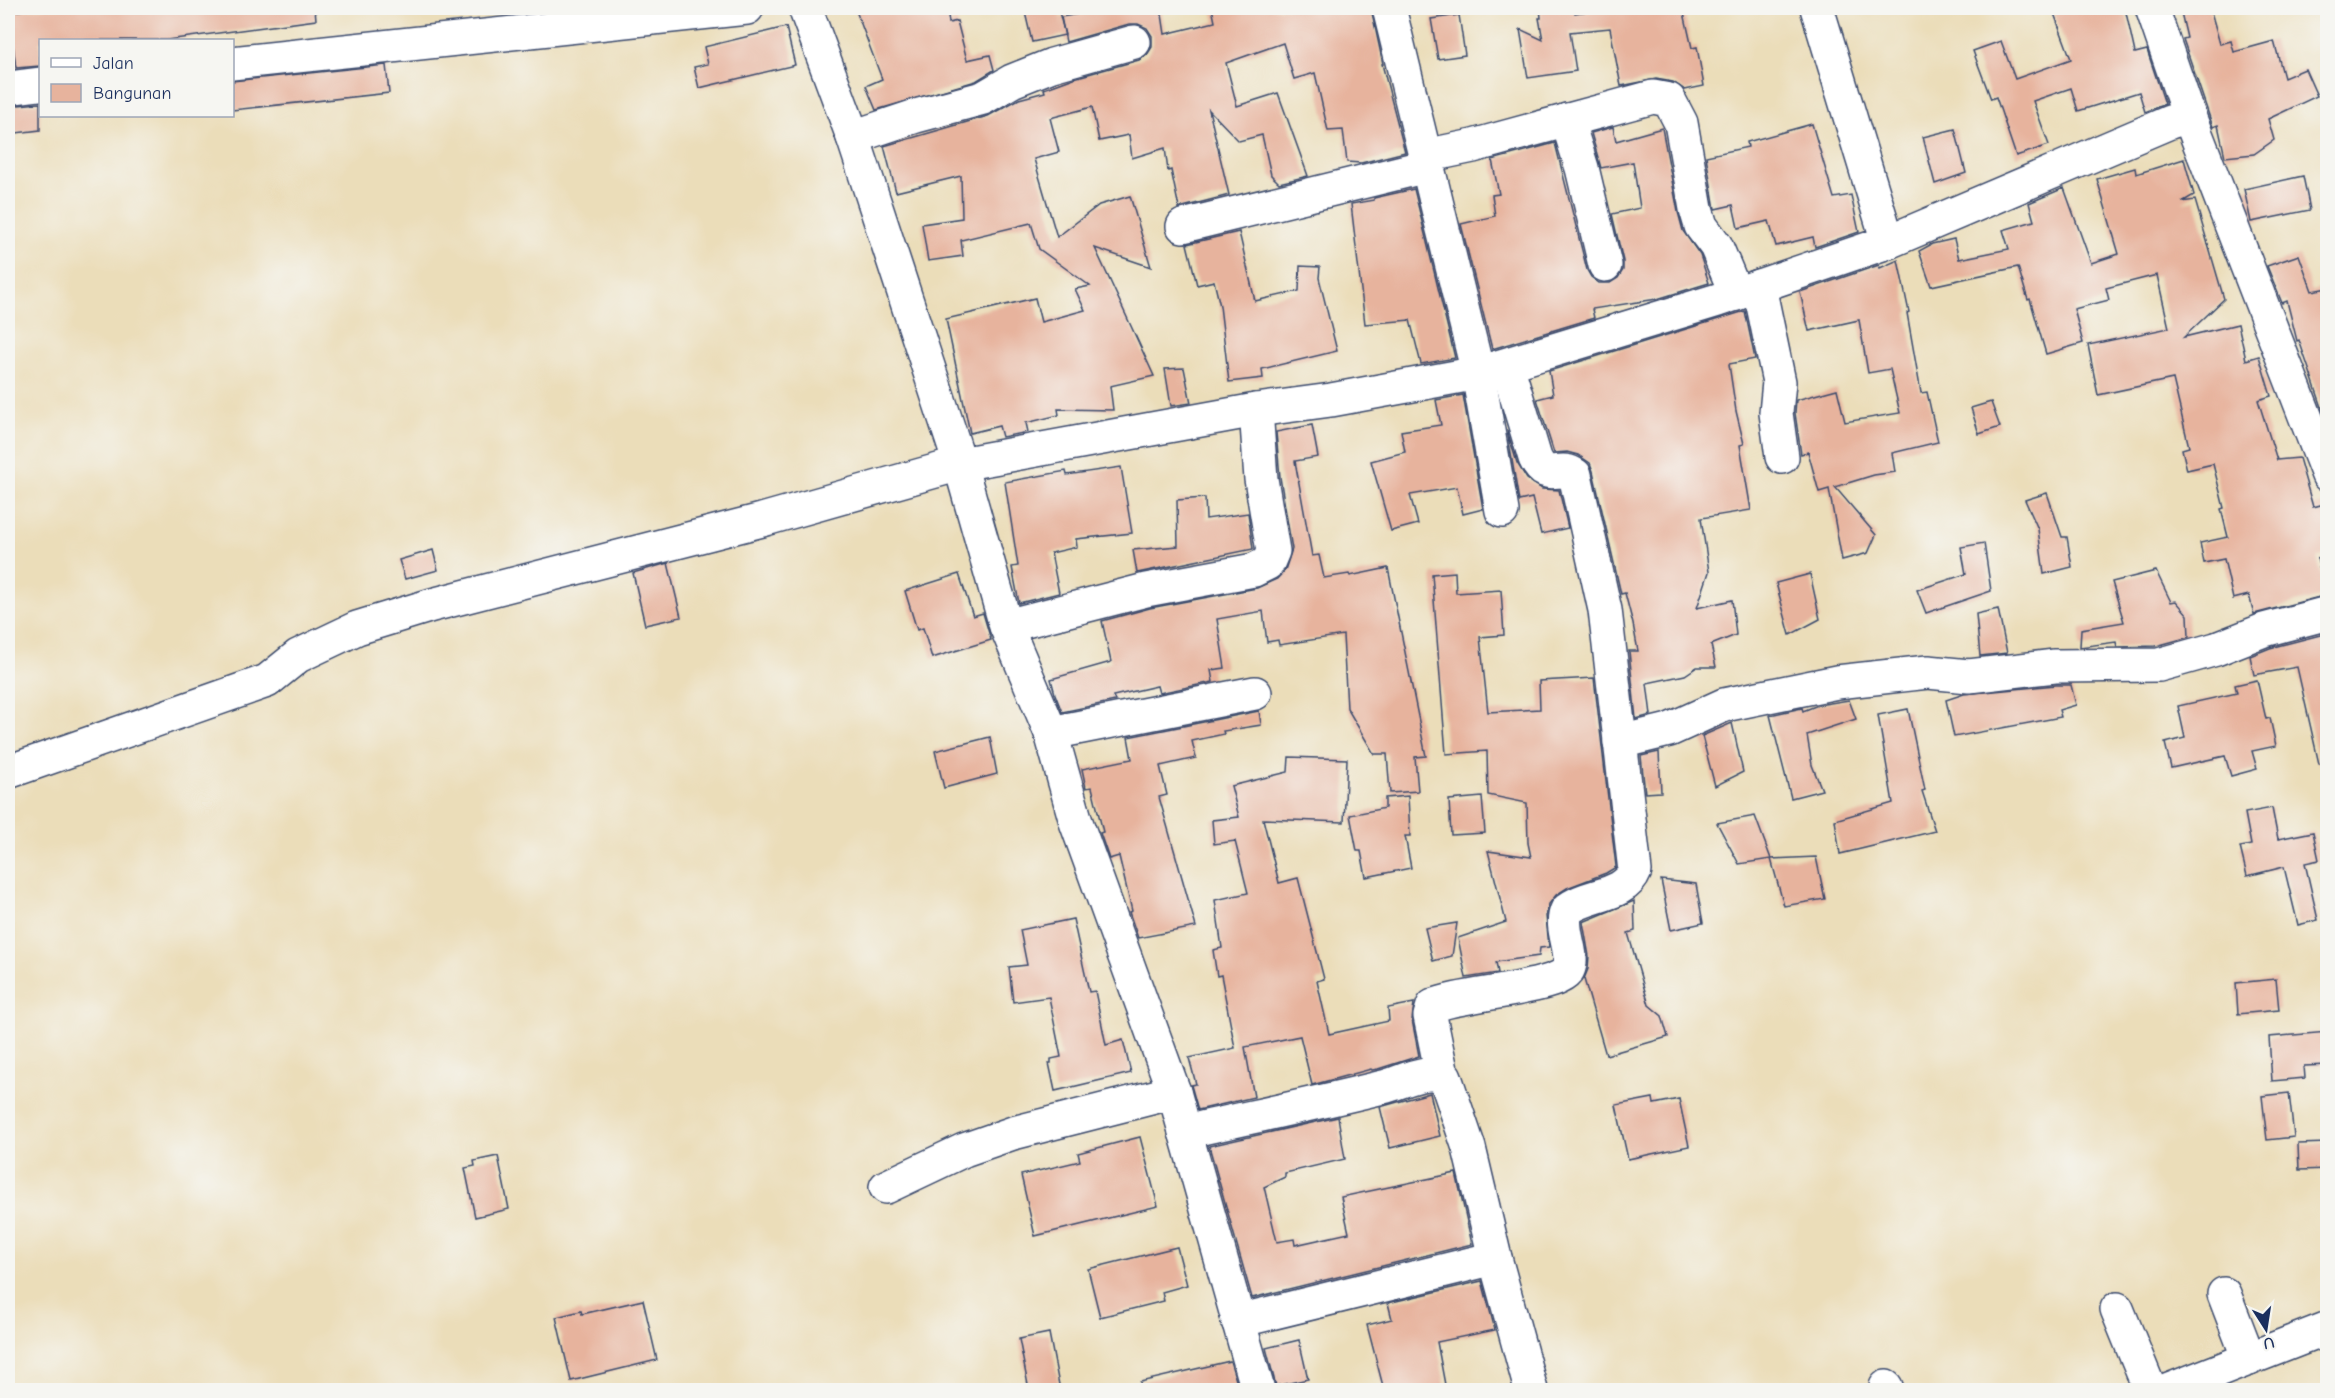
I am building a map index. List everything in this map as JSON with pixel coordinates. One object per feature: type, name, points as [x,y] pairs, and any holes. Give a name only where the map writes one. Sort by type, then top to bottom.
[{"type":"street","points":[[234,63],[747,8]]},
{"type":"street","points":[[805,8],[854,137],[960,464],[1006,626],[1051,733],[1076,822],[1174,1092],[1258,1390]]},
{"type":"street","points":[[1389,8],[1426,161],[1492,369],[1540,469],[1547,472],[1568,471],[1575,475],[1605,610],[1635,866],[1632,877],[1619,887],[1578,903],[1567,910],[1564,922],[1569,965],[1562,977],[1542,983],[1455,999],[1433,1006],[1430,1016],[1442,1075],[1451,1090],[1469,1148],[1495,1258],[1531,1390]]},
{"type":"street","points":[[1817,8],[1888,242]]},
{"type":"street","points":[[2152,8],[2189,116],[2328,475]]},
{"type":"street","points":[[854,137],[916,116],[983,98],[1012,81],[1052,65],[1134,42]]},
{"type":"street","points":[[8,88],[39,84]]},
{"type":"street","points":[[1183,226],[1426,161],[1567,120],[1653,98],[1669,100],[1681,123],[1696,210],[1701,226],[1747,290],[1779,382],[1776,413],[1782,457]]},
{"type":"street","points":[[8,772],[267,681],[298,656],[357,628],[444,602],[762,520],[960,464],[1256,410],[1332,400],[1492,369],[1747,290],[1888,242],[2170,122],[2189,116]]},
{"type":"street","points":[[1567,120],[1582,168],[1605,265]]},
{"type":"street","points":[[1492,369],[1502,511]]},
{"type":"street","points":[[1006,626],[1146,590],[1254,570],[1268,563],[1273,551],[1262,479],[1256,410]]},
{"type":"street","points":[[1620,742],[1669,730],[1724,705],[1838,682],[1928,672],[1969,676],[2055,666],[2159,665],[2216,649],[2264,630],[2328,613]]},
{"type":"street","points":[[1051,733],[1255,693]]},
{"type":"street","points":[[1185,1132],[1384,1087],[1420,1076],[1442,1075]]},
{"type":"street","points":[[886,1188],[964,1150],[1013,1133],[1174,1092]]},
{"type":"street","points":[[1238,1321],[1495,1258]]},
{"type":"street","points":[[2224,1294],[2248,1359]]},
{"type":"street","points":[[2117,1309],[2150,1390]]},
{"type":"street","points":[[2169,1390],[2328,1328]]},
{"type":"building","points":[[41,8],[315,8],[316,20],[174,39],[39,39],[39,66],[16,68],[9,12]]},
{"type":"building","points":[[855,8],[947,8],[949,23],[957,21],[967,60],[990,55],[994,70],[976,81],[876,110],[866,86],[882,79]]},
{"type":"building","points":[[1024,8],[1058,8],[1065,35],[1032,42]]},
{"type":"building","points":[[1114,8],[1161,8],[1165,34],[1215,22],[1212,8],[1371,8],[1382,64],[1405,152],[1361,163],[1347,162],[1343,130],[1328,131],[1315,73],[1294,79],[1283,43],[1226,63],[1237,106],[1278,93],[1308,176],[1279,183],[1271,175],[1262,135],[1239,141],[1209,110],[1229,195],[1179,208],[1171,170],[1168,171],[1165,148],[1132,158],[1129,135],[1099,141],[1092,107],[1050,118],[1059,152],[1034,159],[1057,237],[1099,205],[1130,196],[1151,267],[1095,248],[1154,376],[1110,386],[1113,410],[1058,409],[1059,415],[1026,423],[1028,432],[1002,437],[999,426],[970,433],[946,319],[1035,298],[1041,322],[1085,310],[1075,289],[1090,286],[1039,249],[1031,223],[961,240],[963,256],[928,261],[922,224],[962,218],[961,176],[896,192],[884,146],[988,116],[1019,99],[1045,92],[1044,89],[1139,60],[1147,55],[1152,47],[1152,36],[1147,28],[1138,24],[1129,24],[1066,42],[1061,17]]},
{"type":"building","points":[[1540,8],[1575,8],[1575,13],[1612,8],[1683,8],[1692,48],[1697,47],[1704,86],[1685,90],[1673,82],[1656,79],[1621,86],[1610,28],[1570,32],[1576,71],[1528,78],[1520,29],[1543,40],[1539,18],[1541,18]]},
{"type":"building","points":[[2052,8],[2125,8],[2135,53],[2147,50],[2165,104],[2145,112],[2139,92],[2078,111],[2071,88],[2033,101],[2049,145],[2016,156],[1996,97],[1991,99],[1973,51],[2001,41],[2015,79],[2071,59]]},
{"type":"building","points":[[2180,8],[2210,8],[2220,44],[2231,41],[2234,52],[2274,41],[2284,78],[2305,69],[2317,96],[2268,119],[2274,140],[2254,154],[2225,157],[2218,125],[2213,127],[2183,39],[2187,38]]},
{"type":"building","points":[[1459,15],[1465,55],[1438,59],[1431,19]]},
{"type":"building","points":[[786,27],[795,65],[699,88],[694,67],[708,64],[704,47]]},
{"type":"building","points":[[386,65],[389,93],[234,110],[234,81]]},
{"type":"building","points":[[39,103],[40,130],[8,134],[8,106]]},
{"type":"building","points":[[1812,124],[1834,198],[1851,195],[1859,232],[1815,247],[1813,237],[1776,246],[1769,221],[1738,228],[1733,205],[1715,209],[1706,156],[1748,147],[1747,142]]},
{"type":"building","points":[[1613,127],[1616,141],[1662,128],[1683,231],[1700,255],[1709,283],[1657,299],[1592,309],[1594,318],[1492,349],[1461,224],[1495,216],[1492,195],[1499,194],[1492,160],[1555,143],[1587,270],[1591,277],[1599,283],[1610,283],[1618,278],[1623,270],[1612,214],[1640,208],[1633,162],[1601,168],[1591,133]]},
{"type":"building","points":[[1955,129],[1966,173],[1935,184],[1923,137]]},
{"type":"building","points":[[2184,159],[2194,195],[2182,202],[2195,200],[2224,299],[2184,337],[2238,324],[2246,360],[2259,356],[2271,396],[2258,400],[2277,460],[2299,458],[2313,507],[2328,503],[2328,554],[2317,558],[2327,595],[2254,614],[2249,595],[2233,599],[2224,559],[2204,563],[2200,543],[2228,537],[2221,509],[2224,508],[2213,464],[2187,470],[2182,449],[2189,447],[2173,379],[2098,395],[2088,345],[2169,328],[2157,275],[2106,288],[2109,300],[2074,309],[2083,343],[2046,354],[2018,267],[1931,286],[1919,251],[1932,244],[1954,239],[1959,259],[2009,249],[2003,230],[2034,221],[2029,203],[2064,188],[2091,263],[2119,254],[2097,179],[2135,168],[2136,174]]},
{"type":"building","points":[[2303,176],[2310,210],[2251,222],[2244,189]]},
{"type":"building","points":[[1414,189],[1455,358],[1421,364],[1410,320],[1365,324],[1351,204]]},
{"type":"building","points":[[1239,232],[1255,301],[1299,291],[1300,266],[1320,267],[1319,278],[1337,351],[1262,369],[1263,378],[1229,382],[1220,306],[1214,281],[1197,285],[1187,244]]},
{"type":"building","points":[[2299,255],[2312,291],[2328,288],[2328,413],[2324,413],[2299,340],[2297,341],[2287,301],[2282,303],[2267,266]]},
{"type":"building","points":[[1898,260],[1909,312],[1907,313],[1921,393],[1927,392],[1938,442],[1892,453],[1895,472],[1874,475],[1835,487],[1876,535],[1868,553],[1842,560],[1829,489],[1819,492],[1808,452],[1801,454],[1795,413],[1796,400],[1837,389],[1845,422],[1900,413],[1890,369],[1868,373],[1859,320],[1809,331],[1800,292],[1879,265],[1880,268]]},
{"type":"building","points":[[1745,311],[1755,359],[1729,364],[1744,444],[1740,445],[1751,510],[1701,518],[1709,572],[1697,608],[1732,600],[1736,635],[1711,645],[1716,667],[1697,667],[1685,675],[1647,683],[1651,715],[1636,719],[1629,651],[1638,651],[1625,593],[1621,594],[1593,471],[1590,463],[1578,455],[1567,452],[1554,453],[1537,399],[1553,395],[1549,371]]},
{"type":"building","points":[[1184,368],[1191,403],[1171,406],[1165,369]]},
{"type":"building","points":[[1463,395],[1483,509],[1463,514],[1457,487],[1410,495],[1418,524],[1391,531],[1371,461],[1405,452],[1401,431],[1441,425],[1436,400]]},
{"type":"building","points":[[1991,402],[2000,427],[1979,434],[1971,408]]},
{"type":"building","points":[[1312,425],[1318,457],[1295,461],[1312,556],[1319,555],[1324,578],[1349,574],[1350,576],[1388,568],[1426,756],[1415,757],[1418,791],[1390,793],[1387,754],[1374,754],[1347,708],[1343,635],[1279,645],[1278,640],[1267,642],[1263,611],[1217,619],[1225,668],[1211,670],[1213,682],[1159,693],[1157,686],[1113,696],[1115,701],[1062,712],[1055,694],[1051,679],[1111,662],[1102,621],[1150,608],[1257,588],[1277,579],[1285,570],[1292,549],[1280,477],[1276,432]]},
{"type":"building","points":[[1507,430],[1517,463],[1527,479],[1542,489],[1559,490],[1568,528],[1541,534],[1532,498],[1519,501]]},
{"type":"building","points":[[1121,467],[1132,533],[1076,539],[1077,547],[1051,553],[1059,593],[1019,603],[1012,567],[1018,566],[1005,482],[1066,471],[1067,475]]},
{"type":"building","points":[[2047,493],[2062,537],[2067,537],[2072,567],[2044,574],[2038,529],[2025,500]]},
{"type":"building","points":[[1205,498],[1206,519],[1248,513],[1253,549],[1137,573],[1133,550],[1178,546],[1177,500]]},
{"type":"building","points":[[1984,543],[1991,591],[1926,613],[1917,590],[1966,574],[1961,547]]},
{"type":"building","points":[[433,550],[438,570],[405,579],[399,560]]},
{"type":"building","points":[[668,563],[681,617],[645,625],[633,573]]},
{"type":"building","points":[[2156,571],[2171,602],[2176,601],[2188,615],[2189,637],[2156,646],[2117,647],[2116,642],[2080,647],[2081,629],[2124,622],[2112,582]]},
{"type":"building","points":[[1455,572],[1456,593],[1501,590],[1504,635],[1480,637],[1488,712],[1540,709],[1539,681],[1594,678],[1616,867],[1556,895],[1549,904],[1546,916],[1549,947],[1540,948],[1539,956],[1496,962],[1498,973],[1466,978],[1458,938],[1506,922],[1488,851],[1531,857],[1528,843],[1527,803],[1488,795],[1487,751],[1446,754],[1432,574]]},
{"type":"building","points":[[959,574],[973,616],[983,613],[991,640],[932,658],[923,628],[917,630],[905,591]]},
{"type":"building","points":[[1810,574],[1820,619],[1790,635],[1776,583]]},
{"type":"building","points":[[1998,609],[2007,653],[1980,656],[1976,614]]},
{"type":"building","points":[[2328,633],[2328,763],[2319,764],[2297,667],[2254,675],[2250,656],[2270,648]]},
{"type":"building","points":[[2257,680],[2266,719],[2270,718],[2276,746],[2252,751],[2257,769],[2231,776],[2225,756],[2171,768],[2165,743],[2185,738],[2178,706],[2237,693],[2235,685]]},
{"type":"building","points":[[2071,685],[2076,705],[2059,710],[2061,717],[1954,737],[1946,700],[1964,694]]},
{"type":"building","points":[[1849,700],[1856,719],[1807,735],[1812,765],[1822,790],[1791,798],[1770,715],[1802,708],[1803,711],[1818,705]]},
{"type":"building","points":[[1908,709],[1925,790],[1922,791],[1935,831],[1840,854],[1835,820],[1893,803],[1878,715]]},
{"type":"building","points":[[1259,711],[1261,725],[1223,731],[1224,734],[1192,741],[1196,758],[1160,766],[1167,795],[1159,797],[1196,927],[1138,938],[1129,912],[1132,911],[1119,856],[1109,859],[1100,833],[1103,832],[1092,787],[1086,788],[1082,769],[1132,759],[1128,737]]},
{"type":"building","points":[[1732,723],[1743,772],[1715,786],[1702,736]]},
{"type":"building","points":[[990,737],[997,774],[944,788],[935,751]]},
{"type":"building","points":[[1659,752],[1661,792],[1645,793],[1641,756]]},
{"type":"building","points":[[1289,757],[1347,759],[1344,822],[1263,819],[1279,883],[1298,878],[1324,979],[1317,981],[1329,1034],[1389,1021],[1388,1008],[1414,1003],[1412,1020],[1419,1056],[1378,1069],[1312,1085],[1300,1036],[1245,1047],[1254,1097],[1198,1110],[1191,1085],[1196,1084],[1189,1058],[1235,1048],[1221,975],[1217,976],[1213,950],[1222,948],[1215,900],[1248,893],[1235,841],[1214,844],[1212,820],[1239,817],[1231,786],[1288,772]]},
{"type":"building","points":[[1408,796],[1410,836],[1405,836],[1411,868],[1366,877],[1361,851],[1357,851],[1350,815],[1385,808],[1385,798]]},
{"type":"building","points":[[1482,797],[1485,833],[1451,835],[1449,800]]},
{"type":"building","points":[[2272,808],[2278,839],[2313,832],[2319,860],[2305,863],[2318,920],[2298,925],[2284,867],[2247,876],[2240,847],[2251,845],[2245,813]]},
{"type":"building","points":[[1755,816],[1771,859],[1739,864],[1717,823]]},
{"type":"building","points":[[1816,857],[1825,899],[1784,906],[1771,859]]},
{"type":"building","points":[[1661,880],[1696,884],[1703,923],[1671,930]]},
{"type":"building","points":[[1634,901],[1635,931],[1628,933],[1649,1005],[1662,1016],[1668,1037],[1606,1055],[1584,979],[1589,956],[1583,922]]},
{"type":"building","points":[[1073,919],[1089,992],[1095,991],[1106,1045],[1123,1040],[1131,1073],[1055,1091],[1049,1063],[1051,1059],[1061,1057],[1049,997],[1013,1002],[1009,967],[1027,965],[1020,930]]},
{"type":"building","points":[[1457,923],[1452,956],[1433,961],[1425,928]]},
{"type":"building","points":[[2276,979],[2279,1010],[2238,1014],[2236,983]]},
{"type":"building","points":[[2328,1032],[2328,1065],[2304,1066],[2305,1078],[2272,1081],[2269,1037]]},
{"type":"building","points":[[1430,1093],[1440,1136],[1390,1148],[1380,1107]]},
{"type":"building","points":[[2289,1093],[2294,1137],[2267,1140],[2262,1096]]},
{"type":"building","points":[[1653,1098],[1654,1104],[1679,1099],[1689,1146],[1628,1159],[1616,1105]]},
{"type":"building","points":[[1338,1117],[1345,1159],[1285,1173],[1285,1177],[1264,1187],[1277,1242],[1294,1239],[1295,1245],[1349,1233],[1341,1197],[1456,1173],[1472,1244],[1252,1298],[1209,1146]]},
{"type":"building","points":[[1140,1137],[1158,1206],[1035,1236],[1021,1175],[1080,1161],[1078,1153]]},
{"type":"building","points":[[2328,1143],[2328,1169],[2299,1170],[2298,1144]]},
{"type":"building","points":[[498,1156],[509,1209],[475,1217],[465,1168],[475,1166],[474,1161]]},
{"type":"building","points":[[1177,1247],[1187,1285],[1162,1292],[1164,1301],[1100,1317],[1088,1269]]},
{"type":"building","points":[[1482,1281],[1495,1330],[1437,1342],[1446,1390],[1384,1390],[1367,1325],[1392,1319],[1388,1303]]},
{"type":"building","points":[[643,1300],[657,1360],[571,1381],[556,1317],[581,1311],[582,1314]]},
{"type":"building","points":[[1049,1333],[1060,1390],[1029,1390],[1019,1339]]},
{"type":"building","points":[[1299,1340],[1308,1379],[1276,1386],[1266,1348]]},
{"type":"building","points":[[1230,1361],[1239,1390],[1141,1390],[1140,1382]]}]
